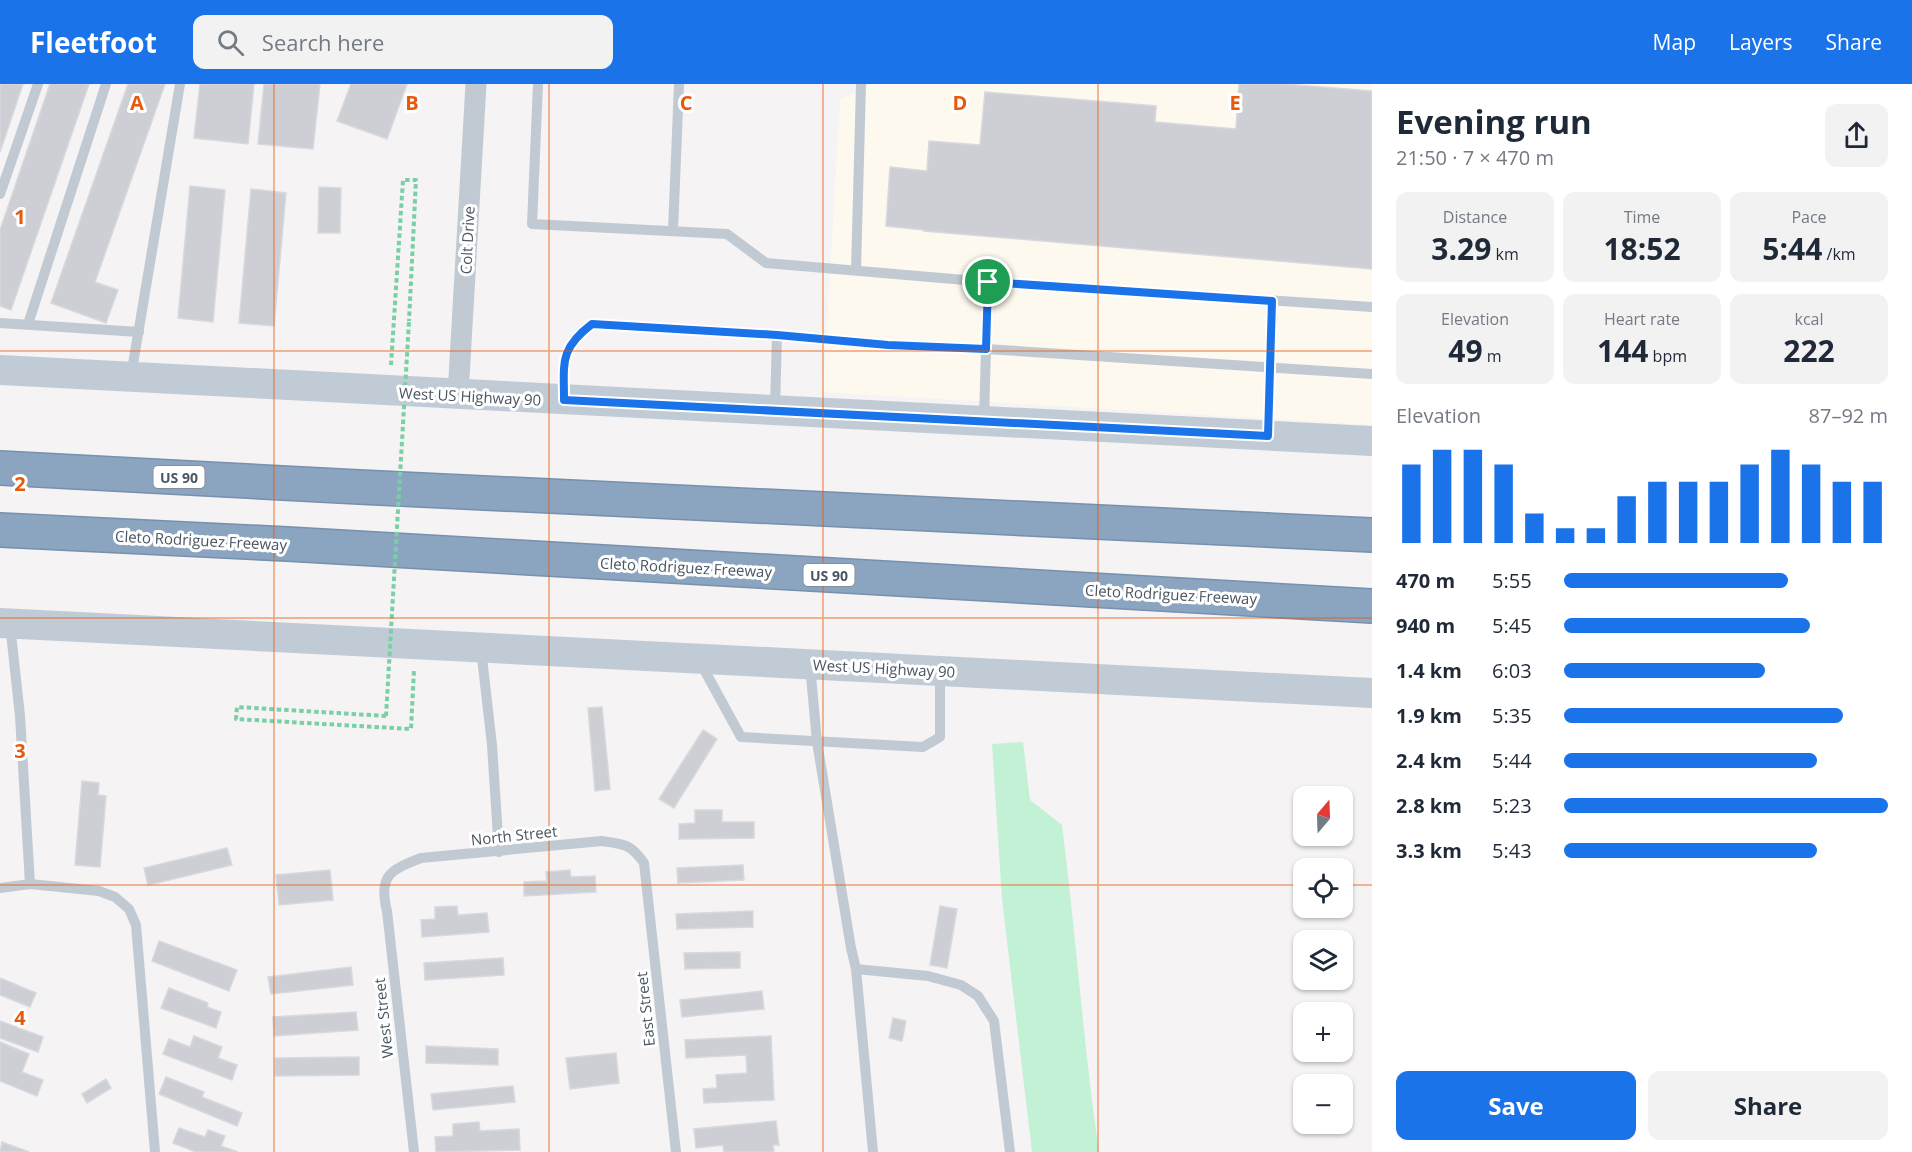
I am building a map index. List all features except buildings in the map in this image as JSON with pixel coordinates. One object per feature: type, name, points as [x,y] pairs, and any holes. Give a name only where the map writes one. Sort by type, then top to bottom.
[{"type":"highway","points":[[0,445],[47,450],[192,458],[359,487]]},
{"type":"highway","name":"US 90","points":[[0,468],[1372,535]]},
{"type":"highway","name":"Cleto Rodriguez Freeway","points":[[0,530],[287,544],[1372,606]]},
{"type":"highway","points":[[0,552],[138,555],[287,544]]},
{"type":"main road","name":"West US Highway 90","points":[[0,370],[1372,441]]},
{"type":"main road","name":"West US Highway 90","points":[[5,623],[1372,693]]},
{"type":"street","name":"Colt Drive","points":[[458,395],[476,84]]},
{"type":"lane","points":[[0,194],[38,84]]},
{"type":"lane","points":[[28,324],[106,84]]},
{"type":"lane","points":[[131,376],[180,84]]},
{"type":"lane","points":[[538,84],[532,224],[727,234],[766,263],[988,282],[1372,307]]},
{"type":"lane","points":[[673,231],[679,84]]},
{"type":"lane","points":[[856,270],[861,84]]},
{"type":"lane","points":[[984,422],[988,282]]},
{"type":"lane","points":[[1268,436],[1272,301]]},
{"type":"lane","points":[[0,323],[139,332]]},
{"type":"lane","points":[[564,400],[564,357],[577,335],[592,324],[777,335],[888,345],[986,349],[1372,374]]},
{"type":"lane","points":[[775,411],[777,335]]},
{"type":"lane","points":[[5,623],[20,716],[30,884]]},
{"type":"lane","points":[[481,648],[492,745],[499,852]]},
{"type":"lane","points":[[698,659],[741,737],[817,742],[923,747],[940,737],[940,671]]},
{"type":"lane","points":[[810,664],[817,742],[856,969],[873,1152]]},
{"type":"lane","name":"North Street","points":[[384,881],[402,865],[421,858],[602,841],[622,844],[634,849],[644,863]]},
{"type":"lane","name":"East Street","points":[[644,863],[676,1152]]},
{"type":"lane","name":"West Street","points":[[384,881],[382,893],[387,911],[414,1152]]},
{"type":"lane","points":[[0,888],[30,884],[99,891],[116,897],[129,909],[136,925],[155,1152]]},
{"type":"lane","points":[[856,969],[928,976],[961,986],[978,996],[994,1021],[1010,1152]]},
{"type":"path","points":[[391,369],[402,180],[416,180],[410,321],[386,716],[237,707],[236,719],[411,729],[414,668]]},
{"type":"shaded area","points":[[871,84],[1372,84],[1372,425],[823,392],[840,100]]},
{"type":"green space","points":[[1023,742],[1030,800],[1062,825],[1099,1152],[1032,1152],[1002,899],[992,744]]},
{"type":"route","points":[[988,282],[1272,301],[1268,436],[564,400],[564,357],[577,335],[592,324],[777,335],[888,345],[986,349],[988,282]]}]
